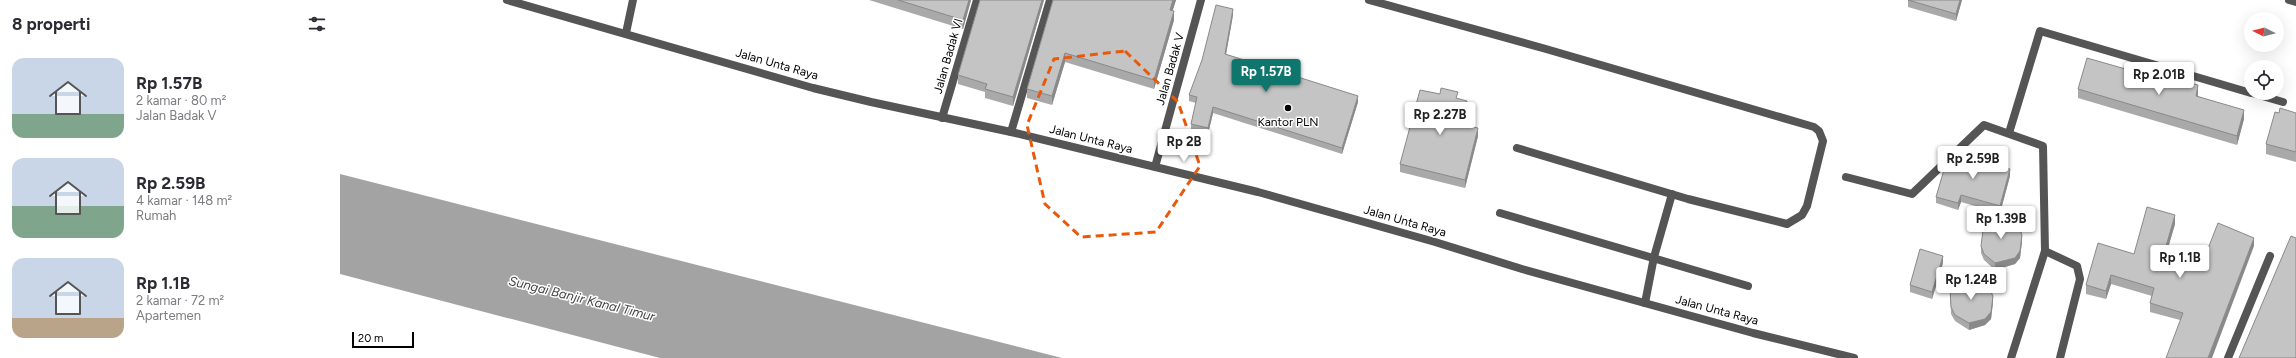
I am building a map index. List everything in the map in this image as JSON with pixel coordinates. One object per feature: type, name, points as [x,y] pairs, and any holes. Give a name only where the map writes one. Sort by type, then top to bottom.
[{"type":"street","name":"Jalan Unta Raya","points":[[507,0],[813,88],[942,118],[1011,132],[1336,213],[1522,269],[1854,358]]},
{"type":"street","points":[[626,33],[633,0]]},
{"type":"street","name":"Jalan Badak VI","points":[[942,118],[977,0]]},
{"type":"street","points":[[1011,132],[1050,0]]},
{"type":"street","name":"Jalan Badak V","points":[[1155,167],[1202,0]]},
{"type":"street","points":[[1369,0],[1546,49],[1814,127],[1821,136],[1822,146],[1808,206],[1802,215],[1795,221],[1787,224],[1672,194],[1517,148]]},
{"type":"street","points":[[2289,0],[2296,2]]},
{"type":"street","points":[[2009,133],[2040,30],[2244,91]]},
{"type":"street","points":[[2276,100],[2283,102]]},
{"type":"street","points":[[1846,177],[1912,194],[1984,124],[2043,146],[2045,251],[2011,358]]},
{"type":"street","points":[[1645,303],[1654,257],[1672,194]]},
{"type":"street","points":[[1500,213],[1654,257],[1748,286]]},
{"type":"street","points":[[2045,251],[2077,266],[2080,279],[2060,358]]},
{"type":"street","points":[[2228,358],[2270,256]]},
{"type":"highlighted area","points":[[1125,51],[1178,102],[1200,166],[1156,232],[1081,237],[1045,204],[1027,125],[1054,59]]},
{"type":"water","name":"Sungai Banjir Kanal Timur","points":[[340,174],[1062,358],[660,358],[340,274]]},
{"type":"building","points":[[898,0],[969,0],[963,20]]},
{"type":"building","points":[[980,0],[1042,0],[1013,97],[985,89],[987,84],[958,75]]},
{"type":"building","points":[[1053,0],[1173,0],[1170,10],[1174,11],[1154,80],[1065,53],[1052,96],[1027,89]]},
{"type":"building","points":[[1908,0],[1960,0],[1956,14]]},
{"type":"building","name":"Kantor PLN","points":[[1216,5],[1233,9],[1225,54],[1358,96],[1342,148],[1213,107],[1208,128],[1191,124],[1197,97],[1189,95],[1202,60]]},
{"type":"building","points":[[2087,58],[2164,80],[2165,76],[2198,85],[2196,96],[2244,110],[2237,136],[2078,89]]},
{"type":"building","points":[[1441,88],[1458,92],[1456,98],[1467,101],[1462,124],[1478,128],[1465,180],[1400,164],[1420,90],[1440,94]]},
{"type":"building","points":[[2280,108],[2296,113],[2296,152],[2266,144],[2275,112],[2279,113]]},
{"type":"building","points":[[1955,153],[2010,169],[2000,206],[1961,195],[1958,203],[1936,197],[1946,163]]},
{"type":"building","points":[[2147,207],[2175,215],[2164,253],[2202,264],[2218,223],[2254,238],[2208,358],[2166,358],[2183,313],[2150,303],[2154,288],[2111,275],[2106,291],[2086,285],[2098,243],[2134,254]]},
{"type":"building","points":[[1995,215],[2012,222],[2019,227],[2022,235],[2020,251],[2015,258],[1995,263],[1984,254],[1981,246],[1983,230]]},
{"type":"building","points":[[2291,236],[2296,238],[2296,358],[2239,358]]},
{"type":"building","points":[[1920,249],[1943,256],[1932,292],[1910,285]]},
{"type":"building","points":[[1979,279],[1989,288],[1993,296],[1991,312],[1985,319],[1969,323],[1955,315],[1951,307],[1950,288],[1966,280]]},
{"type":"place","name":"Kantor PLN","points":[[1288,108]]}]
